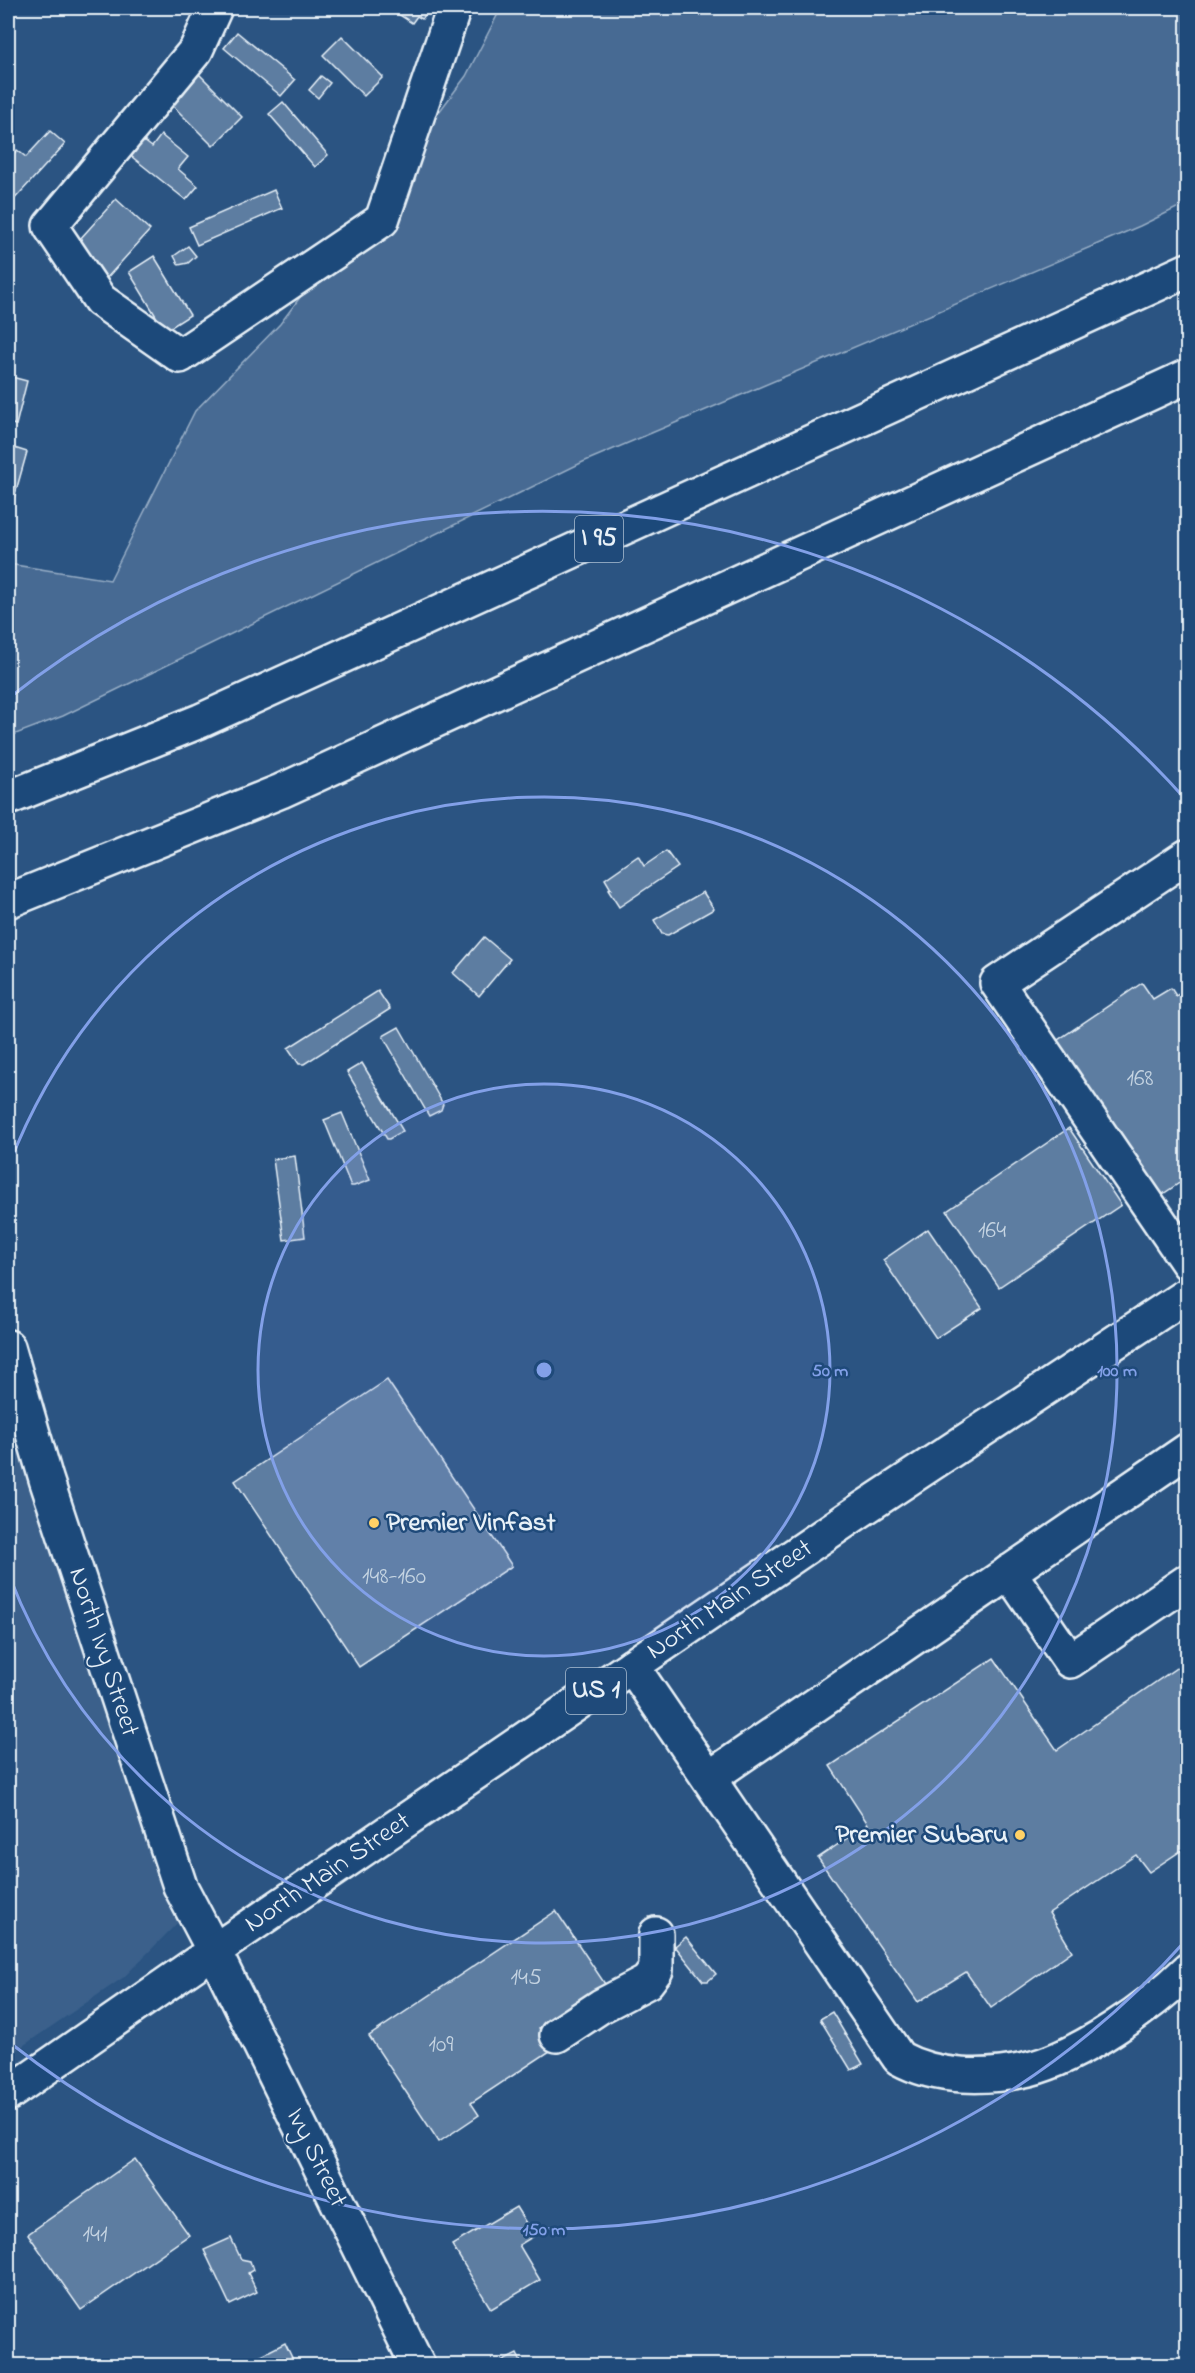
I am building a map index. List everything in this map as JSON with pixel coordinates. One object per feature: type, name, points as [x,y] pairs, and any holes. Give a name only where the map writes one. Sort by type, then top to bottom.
[{"type":"main road","points":[[215,8],[196,50],[50,226],[100,300],[180,356],[382,220],[454,8]]},
{"type":"main road","name":"I 95","points":[[8,798],[200,721],[1188,270]]},
{"type":"main road","points":[[8,901],[281,791],[1188,376]]},
{"type":"main road","points":[[1187,859],[997,983],[1188,1263]]},
{"type":"main road","name":"North Main Street","points":[[8,2094],[920,1470],[1188,1294]]},
{"type":"main road","name":"North Ivy Street","points":[[8,1347],[46,1479],[180,1887],[214,1951]]},
{"type":"main road","points":[[709,1778],[1188,1450]]},
{"type":"main road","points":[[1009,1572],[1070,1661],[1188,1581]]},
{"type":"main road","points":[[632,1666],[899,2058],[915,2067],[949,2075],[1028,2069],[1046,2063],[1115,2026],[1188,1970]]},
{"type":"main road","points":[[557,2035],[601,2006],[647,1982],[656,1970],[656,1934]]},
{"type":"main road","name":"Ivy Street","points":[[214,1951],[418,2366]]},
{"type":"shaded area","points":[[501,8],[1187,8],[1187,203],[1140,226],[583,462],[63,716],[8,737],[8,564],[110,580],[195,411],[280,324],[466,76]]},
{"type":"shaded area","points":[[8,1395],[191,1909],[124,1977],[8,2056]]},
{"type":"building","points":[[389,8],[430,8],[422,19],[417,16],[412,23]]},
{"type":"building","points":[[237,32],[295,80],[281,96],[224,48]]},
{"type":"building","points":[[342,36],[383,77],[364,96],[323,55]]},
{"type":"building","points":[[194,69],[242,117],[213,146],[165,98]]},
{"type":"building","points":[[321,76],[330,83],[318,98],[309,90]]},
{"type":"building","points":[[283,102],[328,155],[315,167],[269,114]]},
{"type":"building","points":[[50,131],[65,144],[9,205],[8,160],[17,150],[26,157]]},
{"type":"building","points":[[135,134],[152,147],[161,135],[188,157],[178,169],[198,186],[186,200],[122,149]]},
{"type":"building","points":[[274,190],[282,208],[197,245],[189,227]]},
{"type":"building","points":[[116,199],[150,230],[105,280],[71,249]]},
{"type":"building","points":[[188,246],[196,256],[188,263],[179,265],[174,256]]},
{"type":"building","points":[[154,256],[190,315],[165,331],[129,272]]},
{"type":"building","points":[[8,376],[27,381],[16,425],[8,423]]},
{"type":"building","points":[[8,446],[27,452],[12,505],[8,504]]},
{"type":"building","points":[[666,851],[678,867],[619,907],[608,890],[611,889],[605,879],[638,856],[644,866]]},
{"type":"building","points":[[703,892],[714,909],[668,935],[662,934],[654,920]]},
{"type":"building","points":[[484,937],[510,959],[479,996],[453,973]]},
{"type":"building","points":[[1142,983],[1153,999],[1171,988],[1176,996],[1184,990],[1188,995],[1188,1177],[1160,1196],[1055,1042]]},
{"type":"building","points":[[378,991],[390,1009],[304,1064],[299,1064],[288,1048]]},
{"type":"building","points":[[399,1027],[443,1104],[441,1110],[429,1116],[383,1036]]},
{"type":"building","points":[[362,1063],[403,1131],[389,1139],[347,1072]]},
{"type":"building","points":[[342,1113],[370,1180],[354,1186],[351,1186],[324,1120]]},
{"type":"building","points":[[1069,1128],[1121,1205],[999,1287],[947,1211]]},
{"type":"building","points":[[295,1156],[305,1237],[284,1240],[273,1159]]},
{"type":"building","points":[[928,1229],[982,1308],[936,1338],[883,1260]]},
{"type":"building","name":"Premier Vinfast","points":[[387,1380],[512,1566],[359,1667],[235,1481]]},
{"type":"building","name":"Premier Subaru","points":[[994,1658],[1057,1750],[1188,1660],[1188,1846],[1149,1872],[1136,1855],[1049,1913],[1072,1951],[991,2008],[966,1972],[918,2002],[818,1858],[868,1824],[830,1766]]},
{"type":"building","points":[[556,1911],[605,1984],[539,2028],[553,2049],[471,2103],[479,2115],[439,2142],[369,2036]]},
{"type":"building","points":[[686,1937],[716,1974],[708,1981],[703,1981],[675,1946]]},
{"type":"building","points":[[832,2012],[863,2064],[851,2070],[820,2019]]},
{"type":"building","points":[[135,2159],[189,2235],[81,2310],[28,2234]]},
{"type":"building","points":[[516,2207],[534,2236],[519,2245],[540,2280],[491,2309],[452,2245]]},
{"type":"building","points":[[231,2238],[241,2259],[250,2261],[253,2270],[248,2273],[257,2292],[230,2305],[204,2250]]},
{"type":"building","points":[[285,2343],[296,2366],[240,2366]]},
{"type":"building","points":[[517,2354],[523,2366],[493,2366]]},
{"type":"place","name":"Premier Vinfast","points":[[374,1523]]},
{"type":"place","name":"Premier Subaru","points":[[1020,1835]]}]
